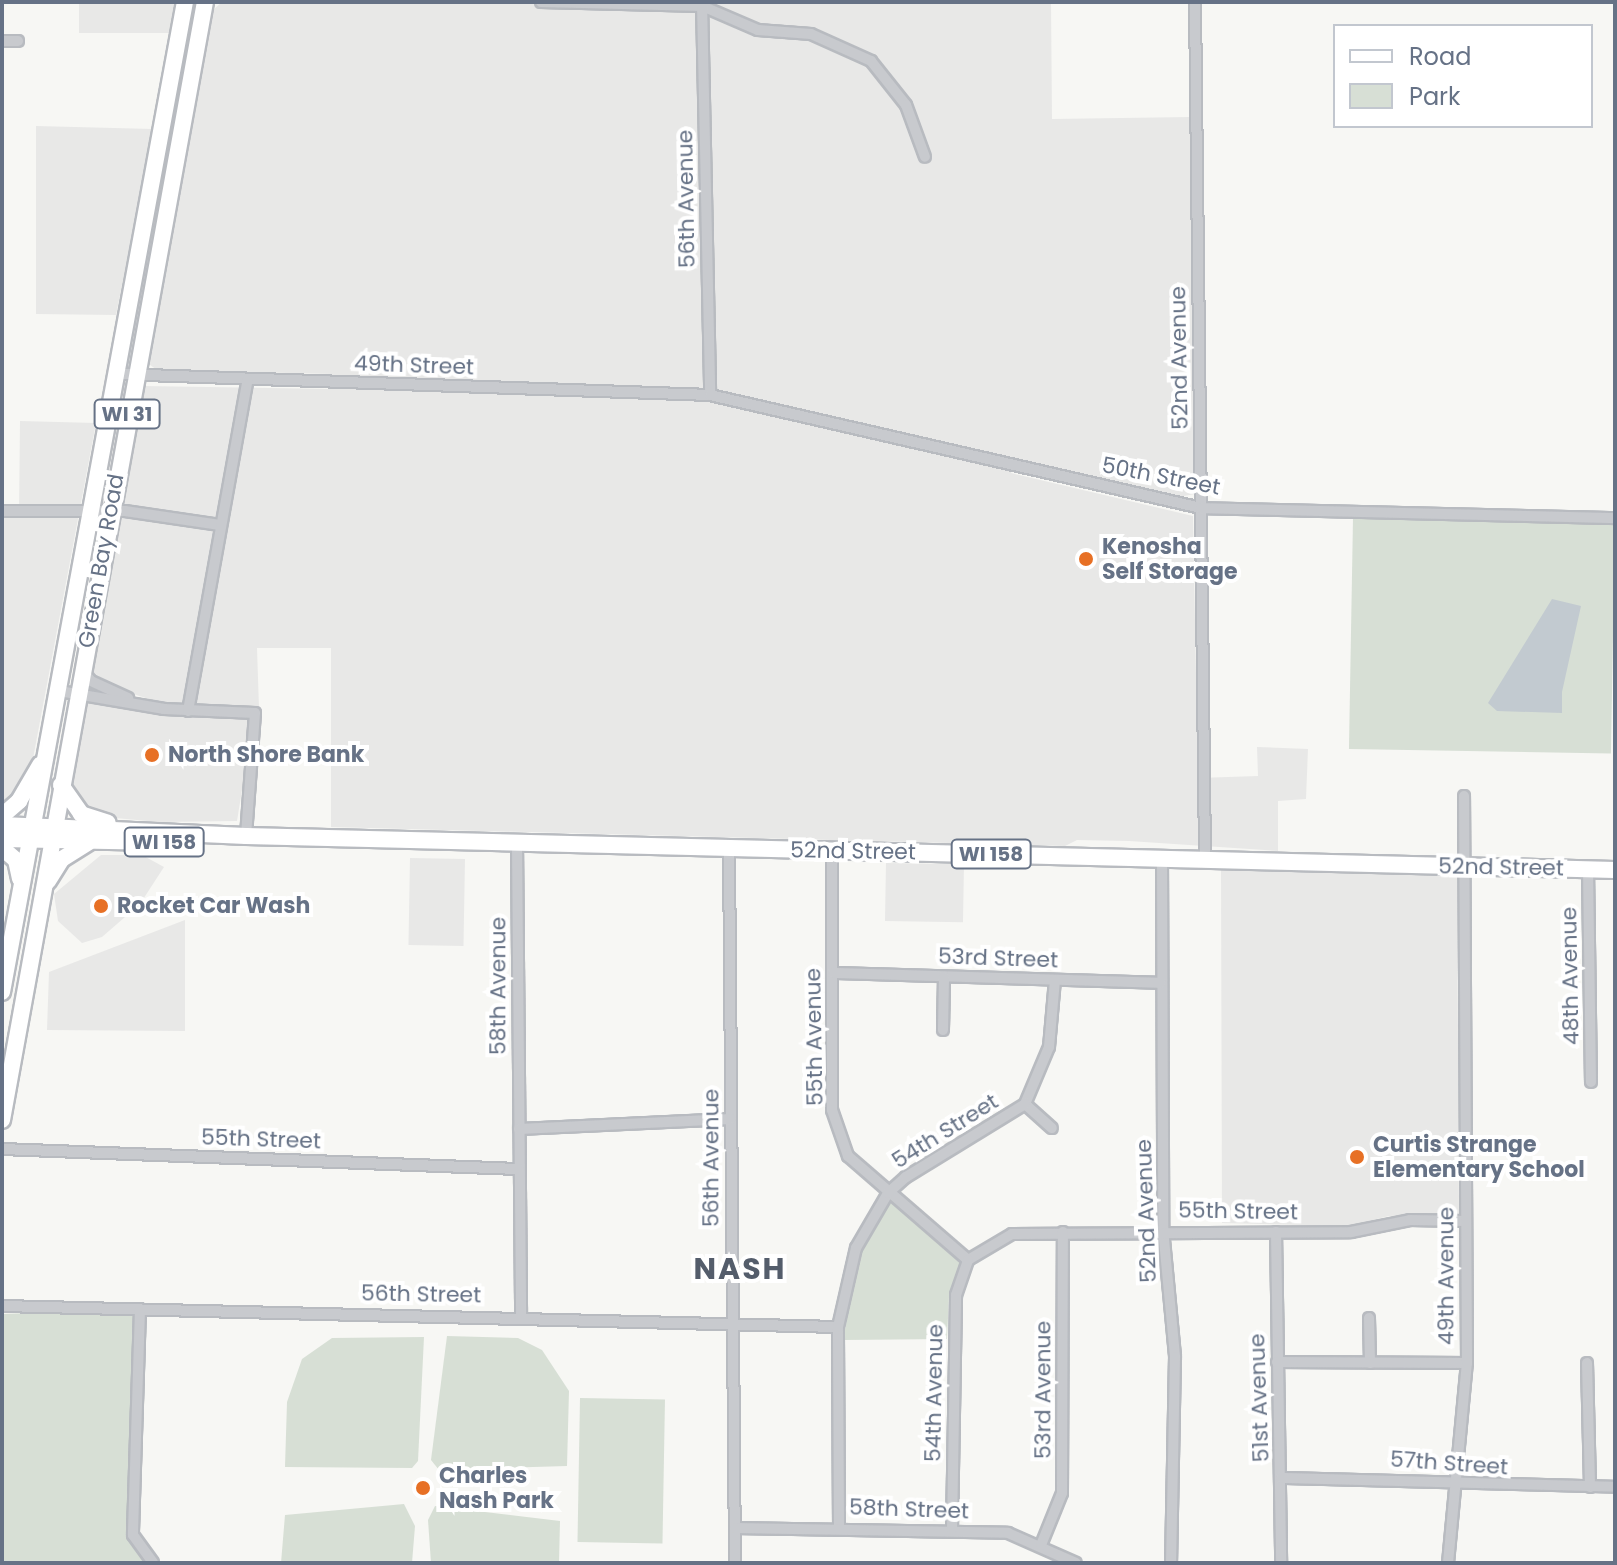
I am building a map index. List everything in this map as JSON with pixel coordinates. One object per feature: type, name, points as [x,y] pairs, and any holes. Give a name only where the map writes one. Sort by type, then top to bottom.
[{"type":"main road","name":"Green Bay Road","points":[[2,992],[5,957],[21,884],[61,785],[78,694],[102,512],[185,2]]},
{"type":"main road","name":"Green Bay Road","points":[[126,375],[205,2]]},
{"type":"main road","name":"Green Bay Road","points":[[2,1120],[40,897],[47,754],[102,512]]},
{"type":"main road","points":[[2,816],[19,801],[47,754]]},
{"type":"main road","points":[[61,785],[74,807],[93,820],[165,833]]},
{"type":"main road","name":"52nd Street","points":[[2,825],[41,835],[93,842],[241,836]]},
{"type":"main road","name":"52nd Street","points":[[2,839],[41,835],[165,833],[1615,870]]},
{"type":"main road","points":[[33,939],[30,897],[41,835]]},
{"type":"main road","points":[[40,897],[62,859],[93,842]]},
{"type":"main road","points":[[2,848],[16,860],[21,884]]},
{"type":"street","points":[[541,2],[702,4],[758,30],[811,34],[871,61],[906,105],[925,157]]},
{"type":"street","name":"52nd Avenue","points":[[1195,2],[1205,858]]},
{"type":"street","name":"56th Avenue","points":[[702,4],[710,395]]},
{"type":"street","points":[[2,41],[18,41]]},
{"type":"street","name":"49th Street","points":[[126,375],[710,395]]},
{"type":"street","points":[[188,711],[248,379]]},
{"type":"street","name":"50th Street","points":[[710,395],[1201,508],[1615,518]]},
{"type":"street","points":[[2,511],[102,512],[220,525]]},
{"type":"street","points":[[82,670],[100,687],[137,703]]},
{"type":"street","points":[[59,691],[188,711],[255,713],[241,836]]},
{"type":"street","name":"49th Avenue","points":[[1448,1563],[1467,1363],[1464,796]]},
{"type":"street","name":"58th Avenue","points":[[517,843],[521,1316]]},
{"type":"street","name":"56th Avenue","points":[[729,849],[735,1563]]},
{"type":"street","name":"55th Avenue","points":[[832,851],[832,1110],[848,1156],[968,1260]]},
{"type":"street","name":"52nd Avenue","points":[[1162,857],[1163,1229],[1175,1357],[1171,1563]]},
{"type":"street","name":"48th Avenue","points":[[1588,869],[1591,1082]]},
{"type":"street","points":[[5,957],[29,961]]},
{"type":"street","name":"53rd Street","points":[[833,973],[1161,983]]},
{"type":"street","points":[[943,1030],[944,977]]},
{"type":"street","points":[[1052,1128],[1025,1104],[1047,1058],[1056,1016],[1055,980]]},
{"type":"street","name":"54th Street","points":[[888,1193],[938,1154],[1025,1104]]},
{"type":"street","points":[[519,1129],[731,1119]]},
{"type":"street","name":"55th Street","points":[[2,1149],[519,1169]]},
{"type":"street","points":[[839,1527],[838,1327],[856,1248],[888,1193]]},
{"type":"street","name":"55th Street","points":[[968,1260],[1012,1234],[1163,1229],[1351,1232],[1410,1220],[1466,1221]]},
{"type":"street","name":"53rd Avenue","points":[[1041,1545],[1062,1493],[1063,1232]]},
{"type":"street","name":"51st Avenue","points":[[1276,1232],[1281,1563]]},
{"type":"street","name":"54th Avenue","points":[[952,1529],[956,1295],[968,1260]]},
{"type":"street","name":"56th Street","points":[[2,1306],[521,1316],[731,1327],[838,1327]]},
{"type":"street","points":[[140,1309],[133,1535],[153,1563]]},
{"type":"street","points":[[1369,1318],[1370,1363]]},
{"type":"street","points":[[1277,1362],[1467,1363]]},
{"type":"street","points":[[1587,1363],[1590,1487]]},
{"type":"street","name":"57th Street","points":[[1281,1478],[1454,1479],[1515,1487],[1615,1487]]},
{"type":"street","name":"58th Street","points":[[735,1528],[952,1529],[1008,1533],[1076,1563]]},
{"type":"shaded area","points":[[79,2],[178,2],[178,33],[79,33]]},
{"type":"shaded area","points":[[222,2],[1051,2],[1052,119],[1190,117],[1195,494],[1178,497],[1014,459],[1011,473],[1193,516],[1198,778],[1258,776],[1257,747],[1308,749],[1306,799],[1278,801],[1278,851],[1129,841],[1077,840],[1065,846],[331,827],[331,648],[257,648],[259,708],[248,708],[250,741],[237,821],[158,822],[94,816],[69,787],[85,701],[163,714],[164,704],[100,683],[89,674],[143,386],[332,389],[332,374],[157,370],[146,362],[207,36],[213,10]]},
{"type":"shaded area","points":[[36,126],[153,129],[116,315],[36,314]]},
{"type":"shaded area","points":[[20,421],[96,423],[32,764],[17,795],[2,806],[2,516],[19,516]]},
{"type":"shaded area","points":[[1552,599],[1581,606],[1562,692],[1562,713],[1497,711],[1488,703]]},
{"type":"shaded area","points":[[101,855],[142,855],[164,867],[140,904],[102,937],[82,943],[58,921],[54,894]]},
{"type":"shaded area","points":[[410,858],[465,859],[463,946],[408,945]]},
{"type":"shaded area","points":[[886,863],[964,864],[963,922],[885,921]]},
{"type":"shaded area","points":[[1221,869],[1457,875],[1459,1213],[1389,1216],[1348,1226],[1222,1223]]},
{"type":"shaded area","points":[[185,920],[185,1031],[47,1030],[49,972]]},
{"type":"green space","points":[[1353,518],[1615,523],[1611,754],[1349,749]]},
{"type":"green space","points":[[893,1203],[962,1264],[949,1297],[947,1339],[843,1340],[860,1250],[887,1204]]},
{"type":"green space","points":[[140,1309],[133,1535],[153,1563],[2,1563],[2,1314]]},
{"type":"green space","points":[[447,1336],[518,1338],[542,1350],[569,1391],[567,1466],[439,1470],[431,1460]]},
{"type":"green space","points":[[424,1337],[418,1461],[412,1468],[285,1467],[287,1402],[302,1359],[332,1338]]},
{"type":"green space","points":[[580,1398],[665,1399],[662,1543],[577,1542]]},
{"type":"green space","points":[[404,1504],[415,1526],[412,1563],[281,1563],[285,1515]]},
{"type":"green space","points":[[435,1506],[560,1521],[559,1563],[431,1563],[428,1520]]},
{"type":"place","name":"Kenosha Self Storage","points":[[1086,559]]},
{"type":"place","name":"North Shore Bank","points":[[152,755]]},
{"type":"place","name":"Rocket Car Wash","points":[[101,906]]},
{"type":"place","name":"Curtis Strange Elementary School","points":[[1357,1157]]},
{"type":"place","name":"Charles Nash Park","points":[[423,1488]]},
{"type":"district","name":"NASH","points":[[740,1269]]}]
